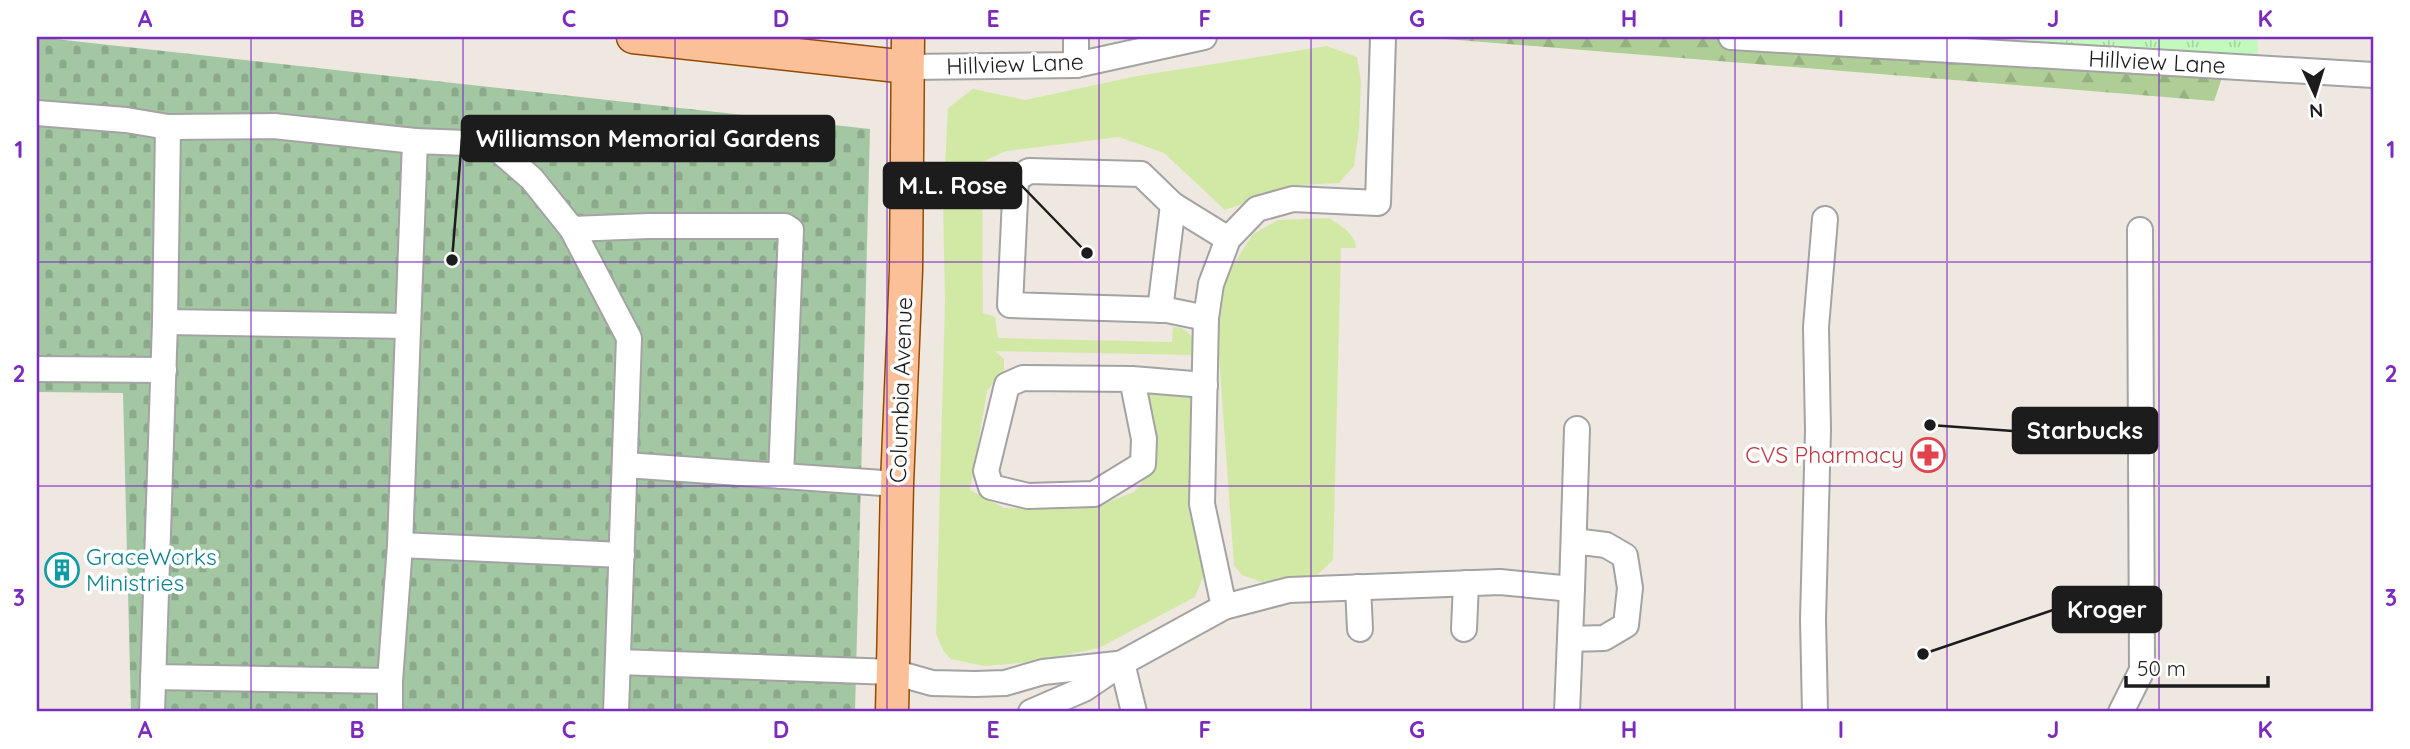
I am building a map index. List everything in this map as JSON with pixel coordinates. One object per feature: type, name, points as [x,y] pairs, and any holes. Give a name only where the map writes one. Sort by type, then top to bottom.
[{"type":"main road","points":[[633,37],[907,52]]},
{"type":"main road","name":"Columbia Avenue","points":[[892,712],[897,484],[906,270],[907,52]]},
{"type":"street","points":[[1076,37],[1076,65]]},
{"type":"street","name":"Hillview Lane","points":[[907,52],[1076,65],[1204,37]]},
{"type":"street","points":[[1224,607],[1202,504],[1206,318],[1210,284],[1228,239],[1257,209],[1293,199],[1378,203],[1383,37]]},
{"type":"street","name":"Hillview Lane","points":[[1731,37],[2373,75]]},
{"type":"street","points":[[37,113],[168,127],[274,126],[415,141],[492,144],[532,179],[572,229],[629,338],[616,712]]},
{"type":"street","points":[[152,712],[164,370],[168,127]]},
{"type":"street","points":[[390,712],[400,545],[415,141]]},
{"type":"street","points":[[1206,318],[1160,310],[1010,305],[1016,179],[1029,171],[1140,174],[1173,205],[1228,239]]},
{"type":"street","points":[[1160,310],[1173,205]]},
{"type":"street","points":[[1815,712],[1813,619],[1818,430],[1816,327],[1825,219]]},
{"type":"street","points":[[572,229],[785,226],[791,230],[781,476]]},
{"type":"street","points":[[2121,712],[2142,670],[2140,230]]},
{"type":"street","points":[[165,322],[408,326]]},
{"type":"street","points":[[37,369],[164,370]]},
{"type":"street","points":[[1132,379],[1144,439],[1143,464],[1094,494],[1028,496],[991,487],[986,471],[1007,385],[1023,378],[1132,379],[1205,385]]},
{"type":"street","points":[[1567,712],[1577,429]]},
{"type":"street","points":[[625,465],[897,484]]},
{"type":"street","points":[[1570,639],[1604,638],[1626,625],[1630,588],[1625,556],[1606,545],[1574,541]]},
{"type":"street","points":[[400,545],[622,555]]},
{"type":"street","points":[[1031,712],[1084,689],[1122,663],[1224,607],[1289,590],[1500,582],[1572,589]]},
{"type":"street","points":[[1464,629],[1466,583]]},
{"type":"street","points":[[1358,587],[1360,629]]},
{"type":"street","points":[[619,662],[893,672],[932,683],[985,684],[1005,683],[1042,672],[1122,663]]},
{"type":"street","points":[[1122,663],[1134,712]]},
{"type":"street","points":[[153,677],[390,681]]},
{"type":"green space","points":[[37,37],[870,129],[855,712],[131,712],[123,393],[37,392]]},
{"type":"green space","points":[[1445,37],[2180,37],[2234,43],[2214,101]]},
{"type":"green space","points":[[1849,37],[2258,37],[2257,62]]},
{"type":"green space","points":[[1327,46],[1357,57],[1361,81],[1354,166],[1339,183],[1301,185],[1225,210],[1164,153],[1119,137],[1006,151],[982,162],[983,313],[995,317],[998,338],[1172,342],[1173,327],[1182,328],[1193,337],[1191,355],[995,351],[1004,359],[1004,371],[987,391],[970,490],[1004,508],[1067,509],[1101,505],[1134,492],[1153,469],[1144,394],[1190,397],[1194,406],[1189,478],[1204,575],[1195,597],[1099,648],[1032,662],[984,666],[951,659],[944,652],[936,634],[945,300],[943,201],[948,108],[973,89],[1025,100],[1137,76]]},
{"type":"green space","points":[[1329,218],[1350,234],[1356,248],[1341,248],[1333,560],[1315,577],[1262,582],[1242,575],[1234,565],[1216,316],[1226,276],[1253,234],[1278,220]]},
{"type":"place","name":"M.L. Rose","points":[[1087,253]]},
{"type":"place","name":"Williamson Memorial Gardens","points":[[452,260]]},
{"type":"place","name":"Starbucks","points":[[1930,425]]},
{"type":"place","name":"CVS Pharmacy","points":[[1928,455]]},
{"type":"place","name":"GraceWorks Ministries","points":[[62,570]]},
{"type":"place","name":"Kroger","points":[[1923,654]]}]
